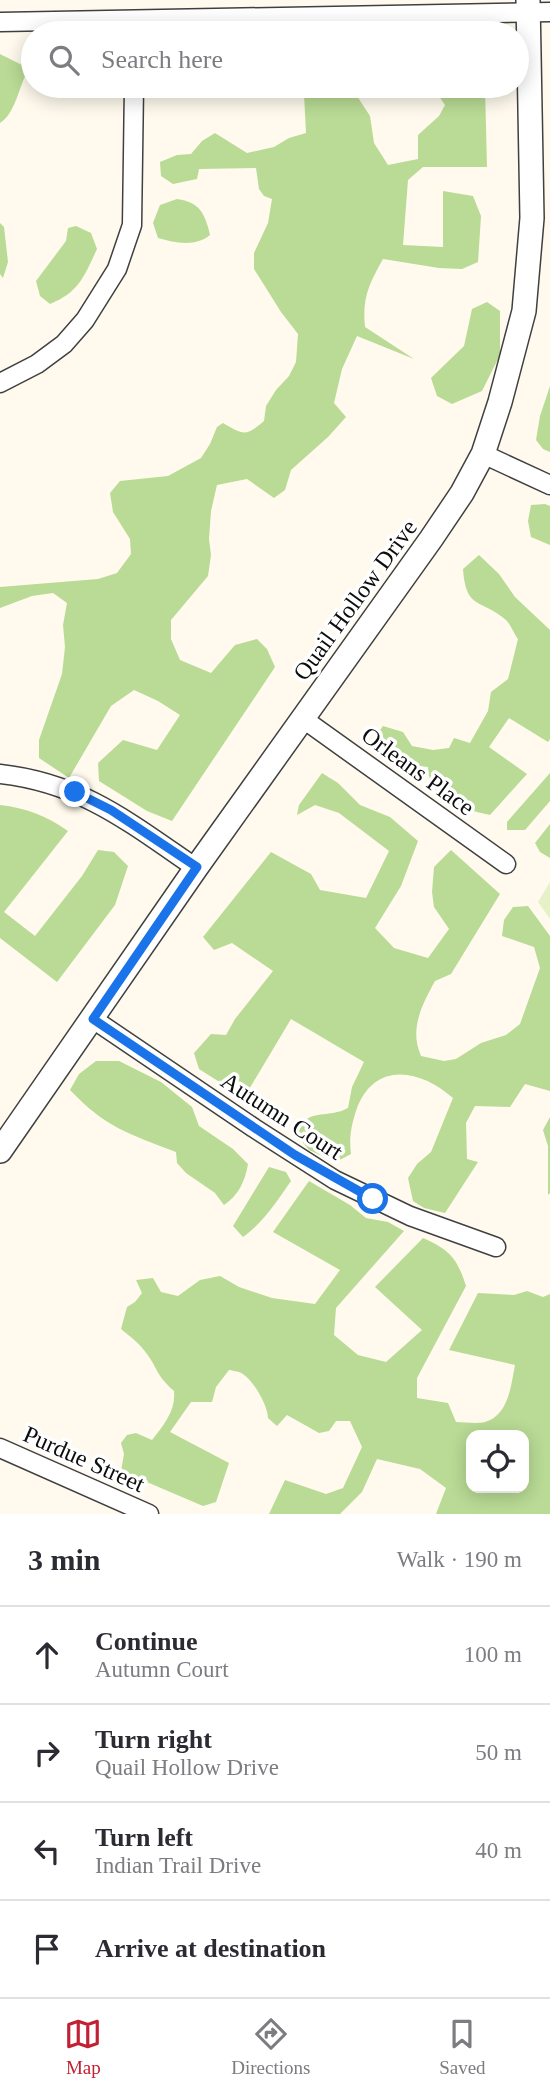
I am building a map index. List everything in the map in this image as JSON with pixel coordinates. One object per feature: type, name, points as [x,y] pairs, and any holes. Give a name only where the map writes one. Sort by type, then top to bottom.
[{"type":"street","points":[[245,21],[536,8]]},
{"type":"street","name":"Quail Hollow Drive","points":[[0,1151],[197,867],[431,539],[462,493],[483,454],[514,355],[528,292],[536,8]]},
{"type":"street","points":[[0,22],[21,23]]},
{"type":"street","points":[[0,383],[37,364],[64,344],[86,320],[117,269],[132,225],[134,98]]},
{"type":"street","points":[[483,454],[550,485]]},
{"type":"street","name":"Orleans Place","points":[[302,718],[506,864]]},
{"type":"street","points":[[0,774],[20,776],[80,794],[111,810],[197,867]]},
{"type":"street","name":"Autumn Court","points":[[93,1019],[335,1180],[410,1216],[496,1247]]},
{"type":"street","name":"Purdue Street","points":[[0,1448],[149,1514]]},
{"type":"green space","points":[[0,54],[21,64],[21,87],[13,107],[0,123]]},
{"type":"green space","points":[[304,98],[358,98],[370,116],[374,143],[388,165],[418,159],[418,135],[439,116],[445,105],[440,98],[485,98],[487,167],[423,167],[408,180],[403,245],[443,247],[443,191],[473,196],[481,216],[478,262],[462,269],[383,259],[368,292],[365,327],[414,359],[357,336],[342,369],[334,403],[346,417],[291,470],[285,490],[274,498],[247,479],[217,485],[211,511],[208,576],[171,620],[171,639],[180,660],[211,673],[235,645],[257,639],[267,649],[275,667],[172,821],[147,811],[99,781],[98,763],[123,740],[157,750],[180,715],[158,701],[134,690],[111,706],[69,778],[39,758],[39,740],[62,674],[65,647],[63,625],[67,603],[53,593],[32,596],[0,608],[0,587],[98,579],[117,573],[131,554],[130,539],[113,512],[110,493],[120,481],[168,476],[201,458],[217,427],[223,423],[244,433],[264,421],[266,406],[289,376],[296,362],[298,334],[254,269],[254,253],[268,223],[272,199],[264,196],[259,189],[256,168],[199,169],[197,179],[173,184],[161,176],[160,162],[177,155],[191,154],[202,141],[215,133],[247,153],[274,147],[289,138],[306,133]]},
{"type":"green space","points":[[177,199],[191,203],[200,210],[210,235],[192,243],[158,238],[153,223],[160,205]]},
{"type":"green space","points":[[0,223],[4,227],[8,262],[3,278],[0,274]]},
{"type":"green space","points":[[76,226],[91,233],[97,249],[80,282],[68,294],[50,304],[40,296],[36,281],[66,241],[68,228]]},
{"type":"green space","points":[[487,302],[500,311],[500,355],[482,391],[452,404],[437,396],[431,378],[464,346],[472,309]]},
{"type":"green space","points":[[550,386],[550,452],[543,449],[536,440],[540,416]]},
{"type":"green space","points":[[531,505],[550,506],[550,545],[531,537],[528,521]]},
{"type":"green space","points":[[479,555],[499,574],[515,597],[550,630],[550,739],[548,742],[509,718],[489,747],[527,774],[490,815],[448,802],[434,789],[428,767],[409,765],[373,741],[383,726],[403,732],[412,746],[433,750],[449,748],[454,738],[470,743],[488,711],[491,692],[508,679],[518,639],[506,620],[476,602],[467,592],[463,569]]},
{"type":"green space","points":[[322,773],[338,783],[360,805],[390,817],[418,841],[401,886],[375,928],[394,948],[428,958],[449,929],[434,907],[432,892],[434,867],[451,850],[500,894],[451,974],[435,981],[426,999],[416,1036],[421,1056],[444,1061],[456,1059],[481,1043],[506,1035],[520,1024],[540,968],[534,947],[502,936],[504,920],[513,907],[528,906],[550,936],[550,1091],[525,1084],[510,1107],[475,1106],[466,1123],[467,1159],[478,1162],[445,1213],[424,1208],[413,1201],[408,1178],[417,1164],[431,1152],[453,1098],[440,1088],[426,1080],[398,1075],[385,1077],[374,1084],[364,1095],[356,1111],[351,1132],[351,1154],[336,1162],[309,1150],[296,1134],[311,1117],[348,1108],[352,1087],[364,1062],[291,1019],[248,1091],[229,1088],[199,1069],[194,1053],[211,1034],[226,1035],[235,1019],[273,971],[232,943],[214,950],[203,937],[271,852],[311,874],[320,890],[366,898],[389,851],[339,813],[315,805],[297,815],[299,805]]},
{"type":"green space","points":[[550,773],[550,801],[525,830],[507,830],[507,822]]},
{"type":"green space","points":[[0,805],[36,814],[68,831],[4,912],[35,936],[82,876],[98,850],[114,852],[128,866],[115,905],[57,982],[0,938]]},
{"type":"green space","points":[[550,824],[550,858],[540,852],[535,843]]},
{"type":"green space","points":[[550,882],[550,919],[538,902]]},
{"type":"green space","points":[[96,1061],[119,1061],[161,1082],[192,1107],[199,1126],[233,1149],[248,1164],[243,1182],[234,1197],[224,1205],[215,1193],[186,1173],[177,1163],[176,1152],[118,1128],[83,1103],[70,1090],[79,1074]]},
{"type":"green space","points":[[550,1117],[548,1195],[548,1146],[543,1130]]},
{"type":"green space","points":[[269,1167],[286,1172],[291,1181],[263,1218],[243,1237],[233,1226]]},
{"type":"green space","points":[[309,1181],[350,1205],[366,1218],[388,1222],[404,1231],[336,1308],[334,1335],[358,1355],[386,1362],[422,1330],[375,1287],[423,1238],[446,1251],[456,1262],[466,1286],[417,1378],[417,1398],[448,1403],[456,1422],[485,1422],[499,1413],[508,1398],[515,1365],[449,1350],[478,1293],[514,1295],[527,1291],[543,1297],[550,1294],[550,1514],[436,1514],[446,1488],[420,1469],[377,1459],[362,1492],[340,1514],[269,1514],[285,1480],[326,1494],[343,1488],[362,1447],[350,1421],[336,1421],[329,1431],[319,1433],[287,1415],[277,1426],[268,1418],[263,1400],[246,1376],[229,1370],[216,1387],[212,1402],[191,1402],[170,1432],[229,1463],[216,1502],[203,1506],[121,1471],[124,1454],[121,1443],[127,1435],[136,1433],[152,1440],[168,1417],[174,1398],[174,1391],[161,1377],[144,1350],[121,1329],[127,1307],[142,1293],[136,1280],[153,1278],[161,1292],[178,1296],[200,1280],[220,1276],[239,1287],[272,1298],[315,1304],[340,1270],[273,1232]]},
{"type":"route","points":[[75,792],[111,810],[197,867],[93,1019],[295,1155],[335,1180],[373,1199]]}]
